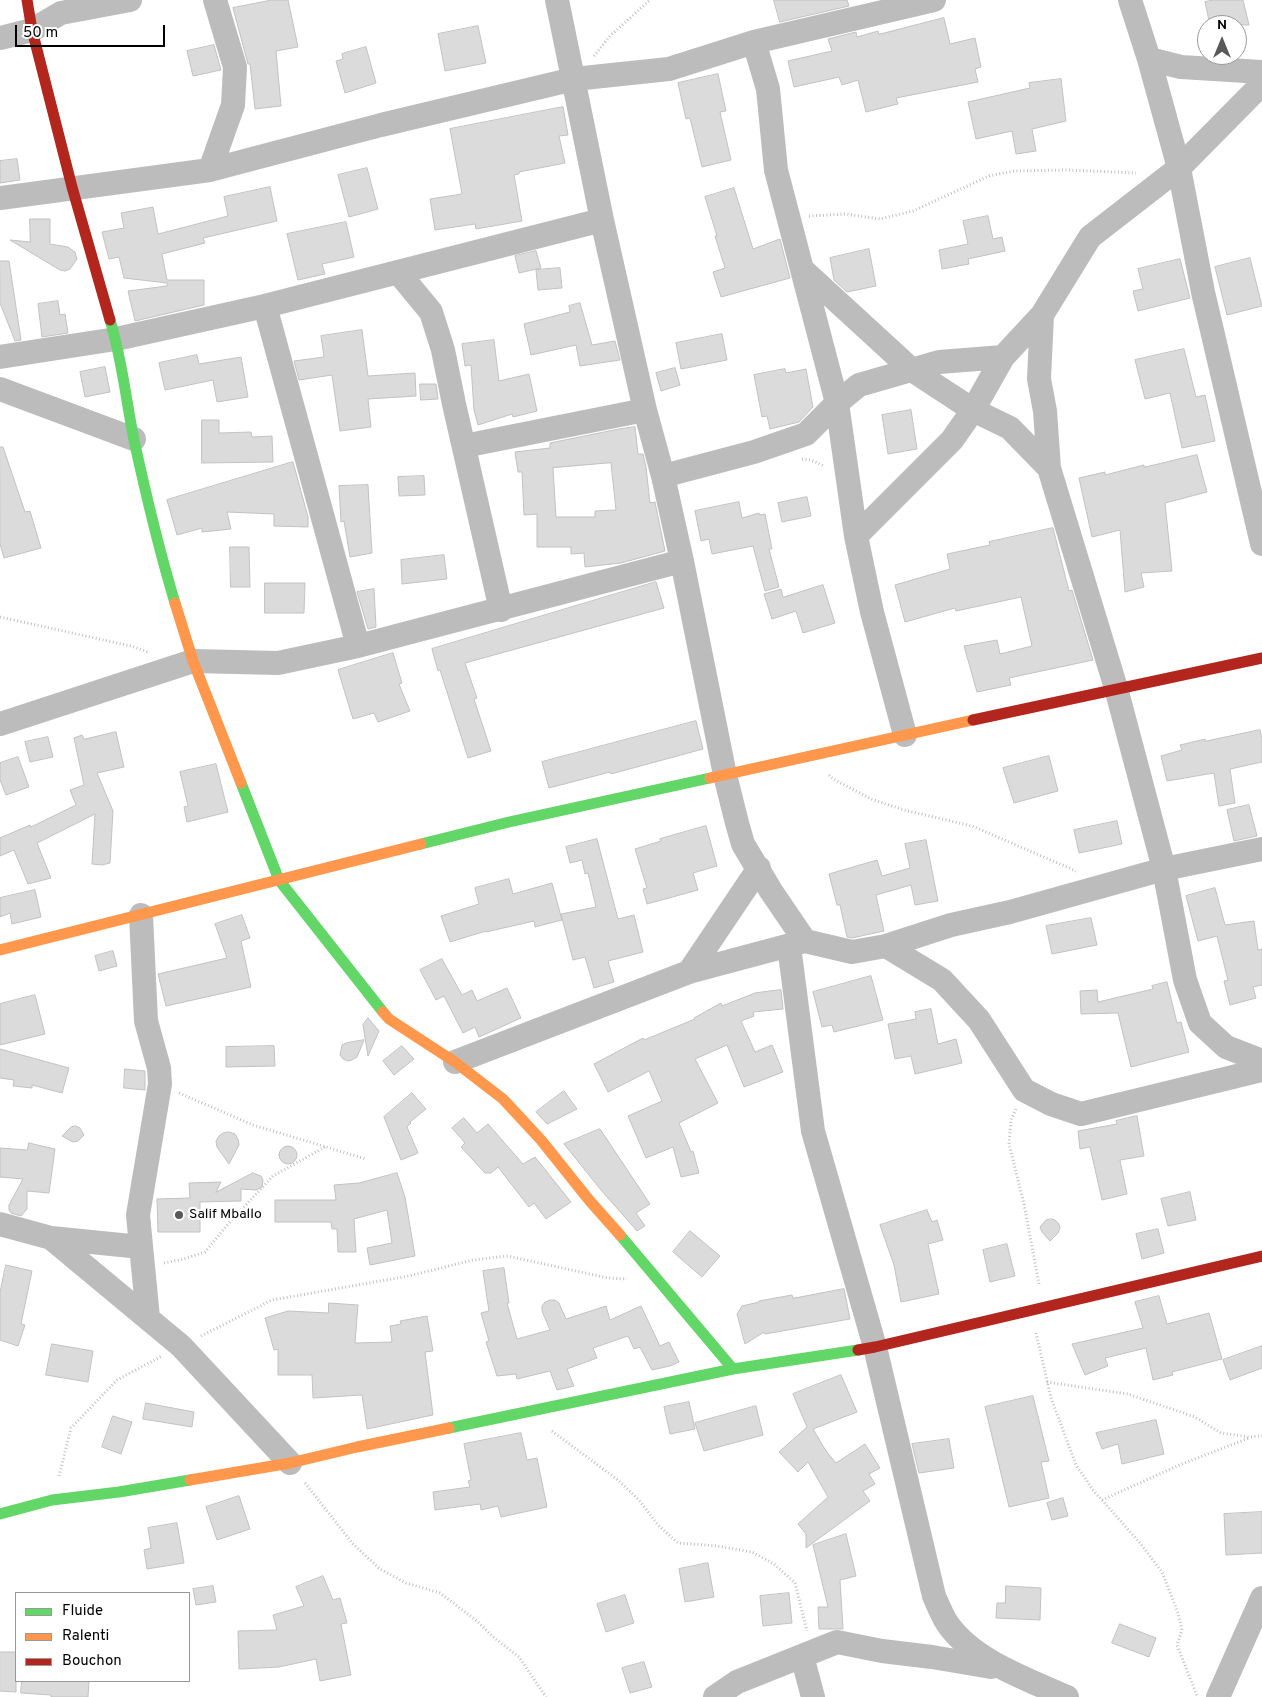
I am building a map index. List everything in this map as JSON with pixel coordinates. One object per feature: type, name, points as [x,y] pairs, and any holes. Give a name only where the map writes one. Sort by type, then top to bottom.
[{"type":"street","points":[[27,0],[32,30],[72,187],[116,339],[134,439],[187,663],[279,880],[390,1019],[456,1062],[503,1099],[541,1140],[589,1200],[660,1280],[733,1369]]},
{"type":"street","points":[[0,38],[32,30],[61,13],[130,0]]},
{"type":"street","points":[[210,170],[233,105],[235,66],[216,0]]},
{"type":"street","points":[[556,0],[602,220],[645,410],[663,476],[682,561],[725,775],[743,844],[771,891],[797,943],[813,1131],[876,1347],[934,1596],[948,1624],[969,1648],[1006,1670],[1067,1697]]},
{"type":"street","points":[[0,198],[210,170],[381,125],[574,79],[669,69],[754,42],[934,0]]},
{"type":"street","points":[[1130,0],[1149,59],[1262,544]]},
{"type":"street","points":[[754,42],[768,89],[776,170],[838,403],[856,536],[872,612],[905,735]]},
{"type":"street","points":[[1149,59],[1181,67],[1262,72]]},
{"type":"street","points":[[856,536],[952,440],[973,410],[1004,357],[1042,314],[1090,237],[1174,171],[1262,84]]},
{"type":"street","points":[[0,357],[116,339],[265,306],[602,220]]},
{"type":"street","points":[[803,270],[912,370],[973,410],[1010,428],[1049,468]]},
{"type":"street","points":[[398,272],[431,312],[443,350],[501,610]]},
{"type":"street","points":[[265,306],[358,646]]},
{"type":"street","points":[[1042,314],[1038,379],[1045,411],[1049,468],[1116,688],[1164,868],[1185,980],[1200,1023],[1226,1047],[1262,1061]]},
{"type":"street","points":[[663,476],[754,452],[806,434],[859,385],[939,362],[1004,357]]},
{"type":"street","points":[[0,389],[134,439]]},
{"type":"street","points":[[464,446],[645,410]]},
{"type":"street","points":[[0,724],[187,663],[278,662],[358,646],[682,561]]},
{"type":"street","points":[[0,950],[509,822],[1116,688],[1262,658]]},
{"type":"street","points":[[456,1062],[689,972],[797,943],[852,952],[886,946],[951,925],[1010,912],[1164,868],[1262,849]]},
{"type":"street","points":[[689,972],[758,868]]},
{"type":"street","points":[[141,914],[146,1021],[159,1068],[160,1084],[138,1215],[148,1318]]},
{"type":"street","points":[[886,946],[942,980],[979,1020],[1024,1090],[1051,1104],[1081,1114],[1262,1070]]},
{"type":"street","points":[[0,1224],[51,1238],[142,1257]]},
{"type":"street","points":[[51,1238],[181,1346],[290,1463]]},
{"type":"street","points":[[0,1514],[52,1500],[119,1492],[290,1463],[357,1447],[733,1369],[876,1347],[1262,1256]]},
{"type":"street","points":[[1218,1697],[1262,1598]]},
{"type":"street","points":[[715,1697],[737,1682],[837,1642],[882,1651],[932,1657],[1006,1670]]},
{"type":"street","points":[[807,1654],[813,1697]]},
{"type":"path","points":[[574,79],[610,36],[650,0]]},
{"type":"path","points":[[789,217],[845,214],[880,219],[913,211],[989,176],[1014,171],[1174,171]]},
{"type":"path","points":[[0,617],[131,646],[187,663]]},
{"type":"path","points":[[812,756],[833,779],[871,799],[904,810],[972,826],[1075,870],[1103,886]]},
{"type":"path","points":[[160,1084],[253,1125],[366,1159]]},
{"type":"path","points":[[1024,1090],[1011,1120],[1009,1144],[1024,1204],[1039,1278],[1036,1308],[1051,1398],[1076,1465],[1102,1500],[1140,1543],[1162,1572],[1178,1613],[1182,1630],[1177,1645],[1197,1697]]},
{"type":"path","points":[[142,1257],[184,1259],[205,1252],[273,1176],[325,1147]]},
{"type":"path","points":[[52,1500],[71,1428],[117,1380],[272,1300],[409,1276],[473,1260],[508,1256],[608,1278],[660,1280]]},
{"type":"path","points":[[1047,1382],[1128,1394],[1195,1417],[1221,1433],[1250,1437],[1262,1436]]},
{"type":"path","points":[[529,1412],[565,1442],[618,1480],[639,1500],[658,1525],[678,1543],[717,1546],[752,1552],[774,1564],[795,1583],[807,1654]]},
{"type":"path","points":[[1102,1500],[1182,1464],[1250,1437]]},
{"type":"path","points":[[290,1463],[354,1544],[380,1568],[406,1584],[440,1593],[477,1620],[492,1636],[519,1657],[546,1697]]},
{"type":"building","points":[[272,0],[288,0],[298,47],[276,51],[281,106],[255,109],[250,64],[248,64],[233,8]]},
{"type":"building","points":[[774,0],[847,0],[849,6],[780,22]]},
{"type":"building","points":[[1214,0],[1243,0],[1247,15],[1208,15],[1205,2]]},
{"type":"building","points":[[944,18],[950,44],[975,38],[981,67],[975,69],[978,82],[896,98],[898,104],[866,112],[858,80],[842,85],[839,77],[794,87],[788,61],[832,51],[828,39],[856,32],[857,37],[878,31],[879,34]]},
{"type":"building","points":[[478,26],[486,63],[445,71],[438,34]]},
{"type":"building","points":[[214,45],[221,70],[193,76],[187,51]]},
{"type":"building","points":[[366,47],[376,83],[345,93],[336,61],[343,59],[342,54]]},
{"type":"building","points":[[718,74],[726,111],[720,112],[731,160],[702,167],[690,118],[686,119],[678,83]]},
{"type":"building","points":[[1061,79],[1066,121],[1032,129],[1036,151],[1016,154],[1012,131],[976,139],[968,102],[1030,88],[1029,83]]},
{"type":"building","points":[[563,107],[568,135],[559,136],[565,163],[519,172],[519,174],[514,175],[522,221],[476,229],[475,224],[435,230],[430,199],[462,194],[450,129]]},
{"type":"building","points":[[17,159],[20,180],[0,183],[0,161]]},
{"type":"building","points":[[367,168],[378,209],[349,217],[338,175]]},
{"type":"building","points":[[270,187],[277,221],[203,238],[205,243],[162,254],[167,280],[204,280],[204,305],[135,321],[128,291],[167,286],[167,283],[124,278],[119,257],[109,259],[102,232],[124,228],[121,213],[153,207],[158,234],[228,216],[224,197]]},
{"type":"building","points":[[734,188],[753,249],[780,239],[790,278],[721,297],[713,272],[725,268],[705,197]]},
{"type":"building","points":[[988,216],[993,239],[1002,237],[1005,251],[968,259],[969,264],[942,269],[939,250],[968,244],[963,221]]},
{"type":"building","points":[[30,219],[50,219],[50,244],[68,247],[75,252],[77,259],[70,269],[60,270],[10,240],[30,242]]},
{"type":"building","points":[[346,222],[354,257],[322,264],[325,274],[298,280],[287,234]]},
{"type":"building","points":[[869,249],[876,286],[847,292],[834,280],[830,258]]},
{"type":"building","points":[[536,251],[541,268],[519,273],[515,256]]},
{"type":"building","points":[[1250,258],[1262,306],[1227,315],[1215,267]]},
{"type":"building","points":[[1180,259],[1190,298],[1138,311],[1133,291],[1143,289],[1138,269]]},
{"type":"building","points":[[0,261],[9,261],[21,340],[15,341],[0,303]]},
{"type":"building","points":[[560,268],[562,288],[538,290],[536,270]]},
{"type":"building","points":[[58,301],[60,315],[65,314],[68,333],[42,337],[38,304]]},
{"type":"building","points":[[580,303],[592,345],[615,341],[620,360],[580,366],[576,345],[531,355],[524,324],[570,312],[569,306]]},
{"type":"building","points":[[362,330],[368,376],[415,373],[416,396],[368,399],[371,427],[340,431],[332,375],[299,380],[294,361],[324,357],[321,336]]},
{"type":"building","points":[[722,334],[727,360],[681,369],[676,343]]},
{"type":"building","points":[[494,340],[499,381],[529,374],[537,411],[513,417],[512,414],[478,425],[474,410],[471,365],[465,366],[462,344]]},
{"type":"building","points":[[1184,349],[1196,397],[1205,395],[1215,441],[1182,448],[1170,393],[1145,399],[1135,360]]},
{"type":"building","points":[[197,355],[199,364],[241,357],[248,397],[217,402],[213,380],[165,390],[159,363]]},
{"type":"building","points":[[105,367],[110,392],[85,397],[80,372]]},
{"type":"building","points":[[675,368],[680,385],[661,391],[656,373]]},
{"type":"building","points":[[785,369],[786,373],[806,369],[813,407],[799,422],[770,429],[767,416],[762,417],[754,375]]},
{"type":"building","points":[[420,384],[436,384],[438,399],[421,400]]},
{"type":"building","points":[[911,410],[917,449],[888,454],[882,415]]},
{"type":"building","points":[[202,420],[219,420],[219,433],[251,432],[252,437],[272,436],[273,462],[202,463]]},
{"type":"building","points":[[635,427],[638,454],[643,454],[650,503],[655,502],[665,551],[621,563],[585,567],[584,553],[571,554],[571,547],[537,547],[537,514],[524,515],[522,472],[518,472],[515,452],[550,448],[550,443]],"holes":[[[611,463],[616,510],[595,511],[595,517],[556,517],[553,468]]]},
{"type":"building","points":[[0,447],[3,447],[25,512],[30,511],[41,548],[4,558],[0,544]]},
{"type":"building","points":[[1197,455],[1207,492],[1165,503],[1172,571],[1141,573],[1144,587],[1125,592],[1120,530],[1092,537],[1079,478],[1105,472],[1105,475]]},
{"type":"building","points":[[293,462],[308,517],[308,527],[274,526],[274,514],[227,512],[231,529],[202,532],[202,528],[177,535],[167,500]]},
{"type":"building","points":[[424,476],[425,495],[399,496],[398,477]]},
{"type":"building","points":[[368,485],[372,553],[350,557],[344,521],[341,522],[339,486]]},
{"type":"building","points":[[807,497],[811,516],[782,522],[778,503]]},
{"type":"building","points":[[739,502],[742,518],[759,513],[760,515],[765,514],[772,549],[769,549],[779,587],[765,591],[753,546],[712,554],[709,539],[701,541],[695,511]]},
{"type":"building","points":[[1053,528],[1069,591],[1072,590],[1093,660],[1009,678],[1011,685],[977,692],[964,646],[997,640],[1000,654],[1032,646],[1021,597],[956,611],[955,608],[905,622],[895,585],[950,569],[947,554],[990,545],[989,542]]},
{"type":"building","points":[[230,547],[249,547],[250,587],[231,587]]},
{"type":"building","points":[[444,555],[447,579],[402,584],[401,560]]},
{"type":"building","points":[[656,582],[664,608],[465,663],[477,698],[474,699],[491,751],[468,758],[432,649]]},
{"type":"building","points":[[265,583],[305,583],[304,613],[265,613]]},
{"type":"building","points":[[823,585],[835,623],[803,633],[796,611],[772,619],[764,594],[781,589],[783,597]]},
{"type":"building","points":[[374,589],[376,627],[368,629],[357,592]]},
{"type":"building","points":[[393,653],[402,683],[399,684],[410,711],[378,722],[374,713],[353,719],[338,670]]},
{"type":"building","points":[[696,721],[703,749],[611,774],[610,772],[549,788],[542,762]]},
{"type":"building","points":[[1260,730],[1262,762],[1230,769],[1235,803],[1219,806],[1214,773],[1167,781],[1161,756],[1182,750],[1180,745]]},
{"type":"building","points":[[116,732],[124,767],[97,773],[113,811],[110,863],[102,865],[92,864],[95,814],[37,843],[51,878],[28,884],[14,850],[0,856],[0,838],[30,825],[31,827],[76,805],[70,790],[84,785],[74,738],[82,735],[84,739]]},
{"type":"building","points":[[48,737],[53,757],[30,762],[25,742]]},
{"type":"building","points":[[1049,756],[1058,791],[1014,803],[1003,768]]},
{"type":"building","points":[[18,757],[29,787],[6,795],[0,780],[0,763]]},
{"type":"building","points":[[216,764],[228,812],[187,822],[184,807],[188,806],[180,772]]},
{"type":"building","points":[[1249,805],[1257,836],[1234,841],[1227,810]]},
{"type":"building","points":[[1117,821],[1122,844],[1079,853],[1074,830]]},
{"type":"building","points":[[706,826],[717,866],[693,873],[698,890],[647,904],[643,889],[647,888],[635,849],[661,841],[660,839]]},
{"type":"building","points":[[597,839],[618,919],[634,915],[643,952],[608,961],[614,982],[594,988],[585,957],[573,960],[561,914],[596,907],[588,873],[585,874],[582,860],[570,863],[566,847]]},
{"type":"building","points":[[926,840],[938,901],[915,905],[911,885],[876,895],[884,931],[852,938],[847,937],[840,905],[837,905],[829,874],[877,860],[882,876],[910,868],[905,844]]},
{"type":"building","points":[[509,879],[513,894],[552,883],[562,920],[535,927],[534,921],[486,931],[450,942],[441,916],[479,904],[475,888]]},
{"type":"building","points":[[1215,888],[1225,925],[1254,921],[1258,950],[1262,949],[1262,985],[1253,987],[1256,998],[1230,1005],[1224,981],[1228,980],[1217,936],[1198,941],[1186,896]]},
{"type":"building","points":[[35,890],[41,917],[12,924],[10,913],[0,917],[0,898]]},
{"type":"building","points":[[242,915],[250,938],[241,941],[251,987],[166,1006],[158,974],[227,958],[215,924]]},
{"type":"building","points":[[1091,918],[1097,945],[1052,954],[1046,926]]},
{"type":"building","points":[[113,951],[117,966],[99,971],[95,956]]},
{"type":"building","points":[[442,959],[462,995],[472,990],[477,1001],[507,988],[521,1018],[479,1037],[475,1027],[463,1033],[444,996],[436,1000],[420,970]]},
{"type":"building","points":[[871,976],[883,1020],[834,1032],[832,1025],[822,1027],[813,992]]},
{"type":"building","points":[[1167,982],[1177,1023],[1181,1022],[1189,1052],[1131,1067],[1118,1013],[1081,1014],[1080,991],[1097,990],[1098,1002],[1153,989],[1152,986]]},
{"type":"building","points":[[781,990],[783,1009],[753,1012],[754,1016],[741,1021],[755,1052],[772,1045],[783,1072],[744,1087],[727,1045],[695,1059],[718,1103],[679,1123],[691,1152],[693,1151],[699,1173],[681,1177],[673,1147],[646,1158],[628,1116],[662,1101],[649,1071],[608,1092],[594,1064],[643,1038],[644,1040],[695,1019],[721,1003],[722,1006],[755,993]]},
{"type":"building","points":[[35,995],[45,1034],[0,1045],[0,1004]]},
{"type":"building","points":[[931,1009],[938,1044],[956,1039],[962,1063],[915,1074],[911,1056],[895,1059],[888,1024],[916,1019],[915,1012]]},
{"type":"building","points":[[368,1018],[379,1031],[368,1056],[363,1025]]},
{"type":"building","points":[[364,1040],[357,1057],[348,1061],[343,1059],[340,1055],[342,1045]]},
{"type":"building","points":[[274,1046],[275,1066],[226,1067],[226,1047]]},
{"type":"building","points":[[402,1046],[414,1059],[394,1075],[383,1061]]},
{"type":"building","points":[[0,1049],[69,1068],[62,1093],[32,1085],[32,1088],[13,1086],[14,1080],[0,1078]]},
{"type":"building","points":[[125,1069],[145,1071],[145,1090],[124,1088]]},
{"type":"building","points":[[564,1091],[577,1109],[547,1124],[536,1112]]},
{"type":"building","points":[[412,1093],[426,1109],[410,1122],[407,1127],[418,1153],[401,1160],[384,1117]]},
{"type":"building","points":[[1137,1116],[1144,1156],[1120,1160],[1127,1194],[1102,1200],[1090,1147],[1080,1149],[1078,1131],[1117,1124],[1116,1121]]},
{"type":"building","points":[[464,1118],[477,1133],[488,1124],[523,1164],[535,1157],[571,1202],[546,1219],[534,1203],[529,1207],[498,1167],[491,1173],[485,1173],[461,1147],[465,1143],[452,1128]]},
{"type":"building","points":[[76,1126],[80,1128],[84,1135],[78,1141],[73,1142],[62,1136],[71,1127]]},
{"type":"building","points":[[600,1129],[650,1204],[636,1213],[645,1226],[637,1231],[564,1144]]},
{"type":"building","points":[[223,1133],[235,1134],[239,1145],[229,1164],[217,1147],[216,1141]]},
{"type":"building","points":[[29,1143],[55,1149],[49,1193],[27,1191],[27,1209],[21,1216],[11,1213],[9,1205],[23,1179],[0,1177],[0,1148],[27,1150]]},
{"type":"building","points":[[288,1146],[294,1149],[297,1155],[294,1161],[288,1164],[282,1161],[279,1155],[282,1149]]},
{"type":"building","points":[[253,1173],[261,1176],[263,1180],[262,1187],[256,1190],[241,1189],[241,1201],[200,1202],[200,1232],[158,1232],[157,1199],[190,1198],[189,1183],[221,1182],[216,1192]]},
{"type":"building","points":[[397,1173],[405,1197],[415,1256],[370,1265],[367,1248],[392,1243],[387,1210],[354,1219],[356,1252],[338,1252],[337,1229],[332,1229],[331,1222],[275,1222],[275,1200],[336,1200],[334,1185],[359,1183]]},
{"type":"building","points":[[1190,1192],[1196,1220],[1168,1226],[1161,1199]]},
{"type":"building","points":[[927,1210],[932,1222],[937,1220],[943,1240],[928,1244],[939,1294],[901,1302],[894,1265],[880,1225]]},
{"type":"building","points":[[1051,1219],[1059,1224],[1060,1228],[1050,1241],[1040,1227],[1046,1220]]},
{"type":"building","points":[[1158,1229],[1164,1253],[1142,1259],[1136,1234]]},
{"type":"building","points":[[690,1231],[720,1256],[702,1277],[673,1252]]},
{"type":"building","points":[[1007,1244],[1015,1276],[990,1282],[983,1250]]},
{"type":"building","points":[[6,1265],[32,1271],[21,1324],[25,1325],[18,1346],[0,1340],[0,1293]]},
{"type":"building","points":[[504,1268],[509,1303],[507,1303],[517,1339],[550,1330],[542,1311],[542,1306],[550,1300],[555,1300],[559,1303],[566,1319],[606,1306],[610,1320],[641,1306],[660,1346],[669,1342],[679,1362],[652,1370],[640,1347],[634,1349],[628,1336],[593,1348],[597,1358],[567,1369],[574,1386],[557,1390],[550,1371],[517,1379],[516,1374],[497,1376],[486,1342],[489,1341],[481,1313],[489,1311],[483,1271]]},
{"type":"building","points":[[844,1289],[850,1319],[765,1334],[764,1332],[745,1344],[737,1314],[742,1306],[792,1295],[793,1298]]},
{"type":"building","points":[[1159,1296],[1167,1324],[1209,1313],[1222,1359],[1172,1372],[1173,1375],[1153,1380],[1146,1348],[1105,1358],[1108,1366],[1085,1375],[1072,1344],[1143,1328],[1135,1302]]},
{"type":"building","points":[[329,1303],[358,1305],[355,1343],[392,1342],[390,1326],[401,1324],[400,1321],[427,1316],[433,1351],[425,1352],[433,1415],[367,1429],[362,1395],[313,1398],[312,1375],[278,1375],[278,1349],[274,1350],[265,1318],[288,1311],[328,1313]]},
{"type":"building","points":[[52,1344],[93,1351],[88,1382],[46,1375]]},
{"type":"building","points":[[1262,1346],[1262,1368],[1230,1380],[1223,1360]]},
{"type":"building","points":[[841,1375],[857,1412],[813,1429],[826,1451],[836,1463],[865,1444],[880,1468],[869,1474],[875,1484],[863,1491],[870,1501],[806,1548],[806,1534],[798,1524],[828,1497],[808,1462],[798,1472],[779,1452],[807,1427],[793,1394]]},
{"type":"building","points":[[1033,1396],[1049,1461],[1041,1462],[1049,1498],[1009,1507],[985,1407]]},
{"type":"building","points":[[689,1402],[695,1429],[670,1434],[664,1407]]},
{"type":"building","points":[[146,1403],[194,1412],[192,1427],[143,1419]]},
{"type":"building","points":[[756,1406],[763,1435],[704,1451],[695,1423]]},
{"type":"building","points":[[113,1416],[132,1422],[121,1454],[102,1447]]},
{"type":"building","points":[[1156,1420],[1164,1454],[1122,1464],[1118,1444],[1102,1449],[1096,1433]]},
{"type":"building","points":[[521,1433],[527,1460],[537,1458],[547,1507],[501,1517],[498,1506],[481,1510],[480,1504],[435,1510],[433,1492],[470,1487],[468,1481],[471,1480],[464,1444]]},
{"type":"building","points":[[949,1439],[954,1468],[919,1473],[912,1444]]},
{"type":"building","points":[[239,1496],[250,1529],[217,1540],[206,1507]]},
{"type":"building","points":[[1063,1498],[1068,1516],[1052,1520],[1047,1503]]},
{"type":"building","points":[[1262,1512],[1262,1553],[1226,1555],[1224,1514]]},
{"type":"building","points":[[177,1523],[184,1563],[147,1569],[144,1550],[151,1548],[148,1528]]},
{"type":"building","points":[[846,1534],[856,1576],[840,1580],[843,1629],[819,1629],[818,1607],[828,1607],[813,1545]]},
{"type":"building","points":[[708,1563],[714,1597],[685,1602],[679,1569]]},
{"type":"building","points":[[323,1576],[333,1600],[340,1598],[347,1623],[341,1624],[351,1675],[320,1681],[316,1659],[279,1667],[239,1669],[238,1631],[277,1630],[273,1615],[304,1606],[296,1587]]},
{"type":"building","points":[[213,1586],[216,1602],[196,1605],[193,1589]]},
{"type":"building","points":[[1006,1586],[1041,1588],[1040,1620],[996,1618],[997,1603],[1005,1603]]},
{"type":"building","points":[[789,1593],[792,1623],[763,1626],[760,1596]]},
{"type":"building","points":[[625,1595],[634,1623],[606,1632],[597,1604]]},
{"type":"building","points":[[1120,1624],[1156,1638],[1149,1657],[1112,1643]]},
{"type":"building","points":[[0,1652],[15,1652],[16,1692],[0,1691]]},
{"type":"building","points":[[644,1662],[652,1687],[630,1693],[622,1668]]},
{"type":"building","points":[[22,1682],[89,1682],[88,1697],[51,1697],[51,1695],[21,1693]]},
{"type":"traffic: fast","points":[[110,320],[118,350],[143,481],[175,603]]},
{"type":"traffic: fast","points":[[421,844],[509,822],[710,778]]},
{"type":"traffic: fast","points":[[241,783],[279,880],[383,1012]]},
{"type":"traffic: fast","points":[[620,1235],[733,1369]]},
{"type":"traffic: fast","points":[[449,1428],[733,1369],[858,1350]]},
{"type":"traffic: fast","points":[[0,1514],[52,1500],[119,1492],[190,1480]]},
{"type":"traffic: slow","points":[[175,603],[193,661],[241,783]]},
{"type":"traffic: slow","points":[[710,778],[973,720]]},
{"type":"traffic: slow","points":[[0,950],[421,844]]},
{"type":"traffic: slow","points":[[383,1012],[389,1019],[455,1062],[503,1099],[541,1140],[620,1235]]},
{"type":"traffic: slow","points":[[190,1480],[290,1463],[449,1428]]},
{"type":"traffic: jam","points":[[27,0],[32,30],[72,187],[110,320]]},
{"type":"traffic: jam","points":[[973,720],[1262,658]]},
{"type":"traffic: jam","points":[[858,1350],[1262,1256]]},
{"type":"place","name":"Salif Mballo","points":[[179,1215]]}]
